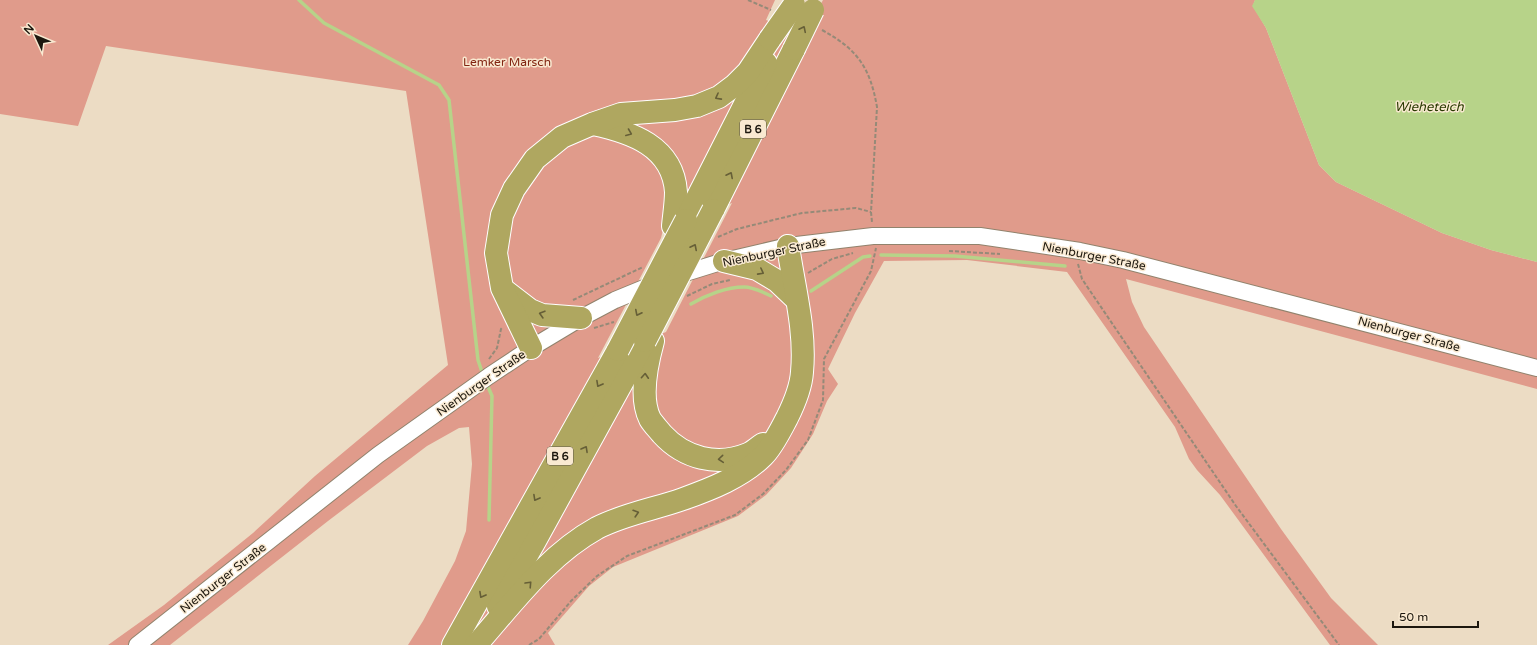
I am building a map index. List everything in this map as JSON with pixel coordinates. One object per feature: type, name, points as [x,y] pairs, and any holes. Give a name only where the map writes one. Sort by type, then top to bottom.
[{"type":"highway","name":"B 6","points":[[453,645],[618,350],[670,290],[680,223],[780,43],[817,0]]},
{"type":"highway","points":[[531,348],[502,288],[496,253],[502,215],[514,189],[535,159],[562,138],[592,124],[621,114],[675,110],[697,106],[719,97],[735,85],[780,43],[788,5]]},
{"type":"highway","name":"B 6","points":[[475,645],[649,339],[670,290],[713,210],[780,43]]},
{"type":"highway","points":[[592,124],[618,129],[634,135],[650,144],[664,158],[672,175],[680,223]]},
{"type":"highway","points":[[475,645],[541,572],[577,541],[598,528],[620,518],[683,499],[728,480],[748,468],[763,456],[780,431],[795,402],[802,373],[801,340],[788,246]]},
{"type":"highway","points":[[724,261],[757,269],[777,281],[796,299]]},
{"type":"highway","points":[[502,288],[530,310],[542,316],[585,324]]},
{"type":"highway","points":[[649,339],[645,387],[650,419],[658,430],[680,450],[690,455],[711,460],[730,459],[749,454],[780,431]]},
{"type":"street","name":"Nienburger Straße","points":[[137,645],[378,455],[531,348],[585,324],[615,300],[666,279],[724,261],[788,246],[875,243],[980,236],[1087,252],[1123,260],[1537,368]]},
{"type":"path","points":[[748,0],[788,5]]},
{"type":"path","points":[[818,28],[852,49],[867,72],[875,92],[877,107],[871,212],[875,243],[869,251]]},
{"type":"path","points":[[942,250],[1002,254]]},
{"type":"path","points":[[792,278],[812,272],[832,259],[853,253]]},
{"type":"path","points":[[1078,261],[1082,279],[1227,493],[1339,645]]},
{"type":"path","points":[[670,290],[735,280]]},
{"type":"path","points":[[585,324],[599,326],[621,321]]},
{"type":"green space","name":"Lemker Marsch","points":[[0,0],[775,0],[766,20],[805,34],[823,0],[1255,0],[1253,6],[1266,28],[1319,165],[1336,182],[1442,233],[1491,250],[1537,262],[1537,389],[1126,279],[1132,302],[1144,327],[1281,529],[1331,598],[1378,645],[1330,645],[1220,495],[1189,459],[1175,427],[1067,272],[967,260],[884,261],[855,313],[828,369],[838,384],[827,401],[813,434],[791,468],[766,495],[738,516],[613,567],[589,586],[548,633],[555,645],[408,645],[423,621],[455,561],[466,531],[472,464],[469,427],[459,428],[427,446],[328,521],[170,645],[108,645],[164,605],[253,533],[315,476],[448,365],[406,91],[106,46],[78,126],[0,114]],"holes":[[[732,203],[666,332],[598,358],[661,238],[663,230]]]},
{"type":"water","name":"Wieheteich","points":[[1255,0],[1537,0],[1537,262],[1491,250],[1442,233],[1336,182],[1319,165],[1266,28],[1252,6]]},
{"type":"waterway","points":[[299,0],[324,23],[439,85],[449,100],[478,360],[483,375]]},
{"type":"waterway","points":[[881,255],[955,256],[1065,266]]},
{"type":"waterway","points":[[811,291],[863,257],[870,256]]},
{"type":"waterway","points":[[691,304],[717,292],[737,287],[751,288],[771,296]]},
{"type":"waterway","points":[[486,382],[492,396],[489,520]]}]
